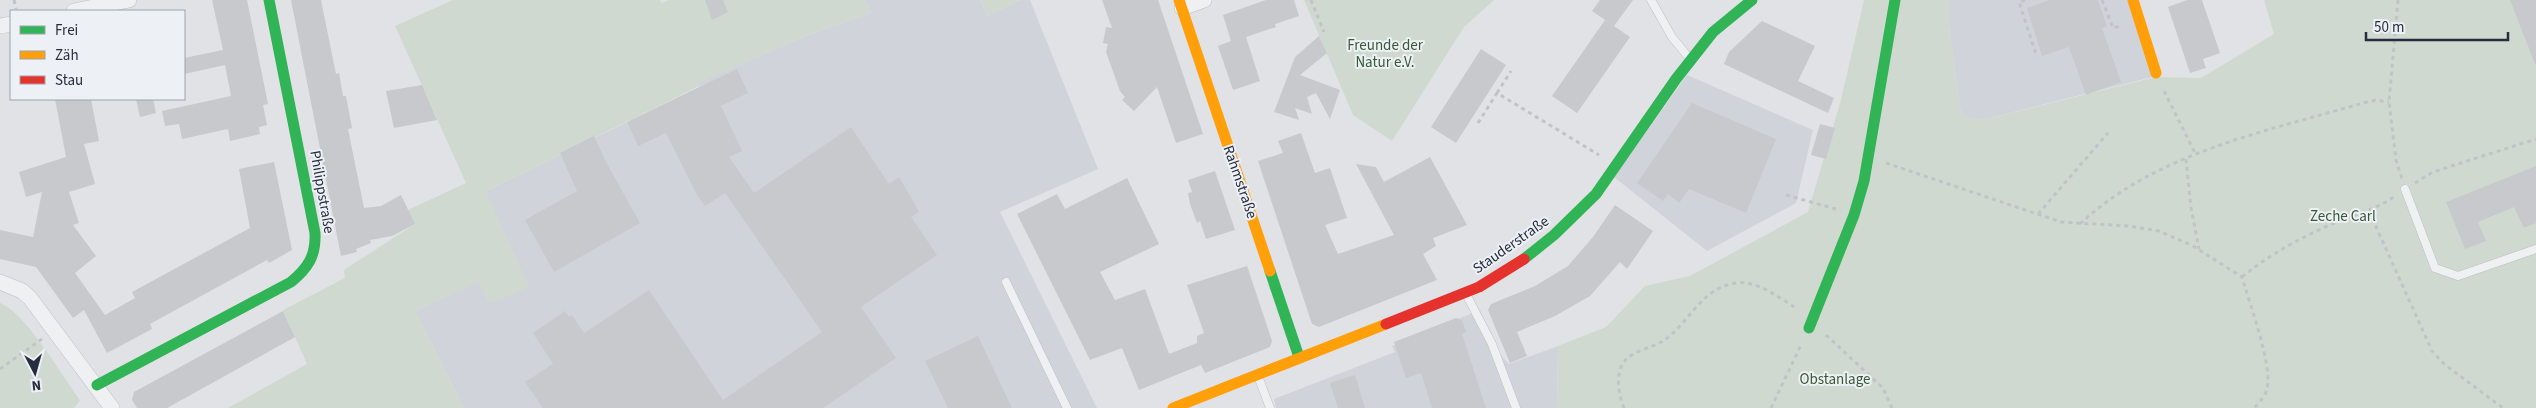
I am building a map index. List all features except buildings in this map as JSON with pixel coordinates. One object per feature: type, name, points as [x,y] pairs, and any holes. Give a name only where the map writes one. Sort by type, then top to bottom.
[{"type":"street","points":[[79,10],[125,0]]},
{"type":"street","name":"Philippstraße","points":[[97,385],[291,282],[312,262],[316,248],[315,233],[270,0]]},
{"type":"street","name":"Rahmstraße","points":[[1204,0],[1181,4],[1299,357]]},
{"type":"street","name":"Stauderstraße","points":[[1173,408],[1479,287],[1522,260],[1554,235],[1596,194],[1713,32],[1752,0]]},
{"type":"street","points":[[1810,325],[1854,215],[1869,158],[1895,0]]},
{"type":"street","points":[[2133,0],[2156,73]]},
{"type":"street","points":[[0,282],[22,290],[30,298],[97,385],[112,408]]},
{"type":"lane","points":[[1651,0],[1672,37],[1691,61]]},
{"type":"lane","points":[[2404,189],[2435,268],[2458,276],[2536,250]]},
{"type":"lane","points":[[1006,282],[1067,408]]},
{"type":"lane","points":[[1465,292],[1492,344],[1516,408]]},
{"type":"lane","points":[[1257,374],[1270,408]]},
{"type":"path","points":[[1310,0],[1324,32]]},
{"type":"path","points":[[2025,0],[2019,2],[2037,57]]},
{"type":"path","points":[[2398,0],[2389,102],[2396,160],[2404,189]]},
{"type":"path","points":[[1478,123],[1511,71]]},
{"type":"path","points":[[2156,73],[2196,155]]},
{"type":"path","points":[[1497,92],[1561,134],[1568,134],[1616,167]]},
{"type":"path","points":[[2080,224],[2097,208],[2124,189],[2196,155],[2246,137],[2363,103],[2376,100],[2389,102]]},
{"type":"path","points":[[2038,214],[2108,133]]},
{"type":"path","points":[[2242,277],[2259,263],[2290,245],[2331,225],[2388,202],[2404,189],[2433,172],[2536,139]]},
{"type":"path","points":[[1869,158],[2061,222],[2145,228],[2174,237],[2199,249],[2242,277],[2265,361],[2268,380],[2266,394],[2254,408]]},
{"type":"path","points":[[2186,159],[2191,208],[2199,249]]},
{"type":"path","points":[[1786,195],[1814,203]]},
{"type":"path","points":[[2369,211],[2432,351],[2444,364],[2503,408]]},
{"type":"path","points":[[1624,408],[1619,394],[1619,380],[1623,364],[1631,355],[1667,338],[1710,294],[1724,285],[1739,282],[1758,286],[1803,312],[1810,325],[1883,388],[1892,408]]},
{"type":"path","points":[[1771,408],[1810,325]]},
{"type":"path","points":[[0,369],[54,330]]},
{"type":"shaded area","points":[[865,0],[980,0],[987,16],[1020,0],[1030,0],[1098,169],[1000,212],[1097,408],[464,408],[415,311],[479,281],[486,191],[699,87],[697,83],[808,35],[871,13]]},
{"type":"shaded area","points":[[1949,0],[2132,0],[2156,76],[1982,120],[1961,115],[1949,26]]},
{"type":"shaded area","points":[[1687,75],[1813,130],[1796,203],[1707,251],[1614,177]]},
{"type":"shaded area","points":[[1480,310],[1494,348],[1509,364],[1558,346],[1557,408],[1276,408],[1274,399],[1395,352],[1392,346]]},
{"type":"green space","points":[[453,0],[660,0],[662,3],[669,0],[865,0],[871,13],[808,35],[698,83],[699,86],[486,191],[529,287],[489,304],[479,282],[415,311],[464,408],[228,408],[307,364],[283,310],[345,278],[344,270],[415,224],[408,210],[466,183],[395,26]]},
{"type":"green space","points":[[980,0],[1018,0],[1018,1],[987,16]]},
{"type":"green space","name":"Freunde der Natur e.V.","points":[[1304,0],[1494,0],[1464,27],[1392,141],[1353,115]]},
{"type":"green space","name":"Zeche Carl","points":[[1864,0],[1949,0],[1949,26],[1961,114],[1982,120],[2156,77],[2201,78],[2274,34],[2264,0],[2536,0],[2536,408],[1557,408],[1558,346],[1606,327],[1645,286],[1690,276],[1808,212],[1841,100]]},
{"type":"green space","points":[[0,303],[21,319],[43,346],[80,400],[74,408],[0,408]]},
{"type":"traffic: fast","points":[[97,385],[291,282],[310,261],[314,248],[315,233],[269,0]]},
{"type":"traffic: fast","points":[[1524,259],[1554,235],[1596,194],[1676,79],[1713,32],[1752,0]]},
{"type":"traffic: fast","points":[[1809,328],[1854,215],[1864,181],[1895,0]]},
{"type":"traffic: fast","points":[[1270,271],[1299,357]]},
{"type":"traffic: slow","points":[[1179,0],[1270,271]]},
{"type":"traffic: slow","points":[[2133,0],[2156,73]]},
{"type":"traffic: slow","points":[[1173,408],[1386,324]]},
{"type":"traffic: jam","points":[[1386,324],[1479,287],[1524,259]]},
{"type":"park label","name":"Obstanlage","points":[[1835,379]]}]
